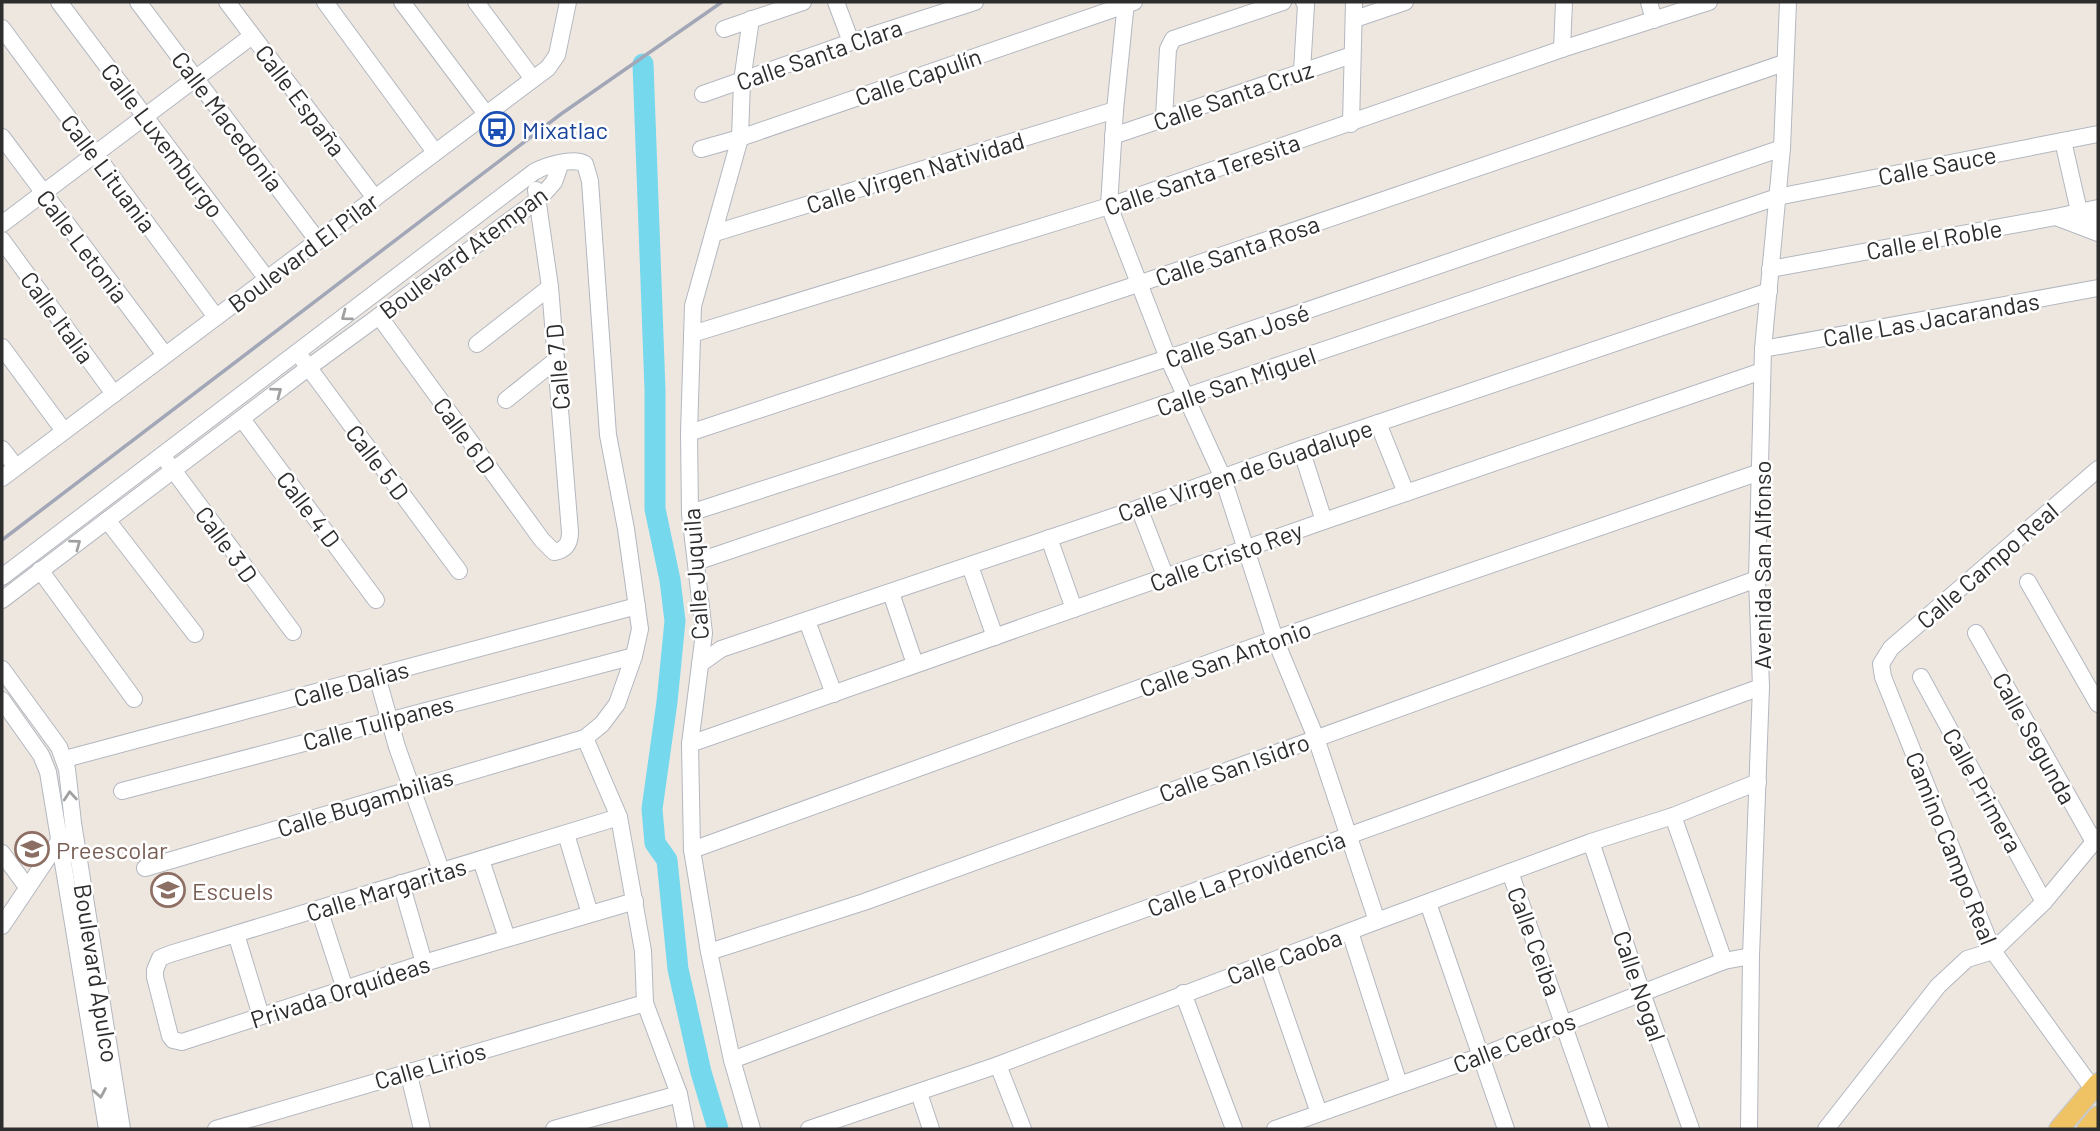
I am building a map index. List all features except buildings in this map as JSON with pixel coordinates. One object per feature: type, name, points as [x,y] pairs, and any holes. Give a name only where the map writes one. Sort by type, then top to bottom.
[{"type":"main road","points":[[2059,1129],[2096,1086]]},
{"type":"main road","points":[[2087,1129],[2098,1116]]},
{"type":"street","name":"Calle Luxemburgo","points":[[59,2],[267,279]]},
{"type":"street","name":"Calle Macedonia","points":[[138,2],[318,241]]},
{"type":"street","name":"Calle España","points":[[227,2],[375,198]]},
{"type":"street","points":[[325,2],[435,152]]},
{"type":"street","points":[[402,2],[486,114]]},
{"type":"street","points":[[476,2],[533,79]]},
{"type":"street","points":[[724,29],[803,2]]},
{"type":"street","points":[[836,2],[851,42]]},
{"type":"street","name":"Calle Santa Clara","points":[[703,94],[851,42],[937,8],[975,2]]},
{"type":"street","points":[[1164,117],[1168,49],[1173,39],[1283,2]]},
{"type":"street","points":[[1302,71],[1304,2]]},
{"type":"street","points":[[1351,124],[1354,2]]},
{"type":"street","points":[[1355,19],[1405,2]]},
{"type":"street","points":[[1562,49],[1564,2]]},
{"type":"street","points":[[1649,2],[1654,20]]},
{"type":"street","name":"Calle Santa Teresita","points":[[692,334],[1110,206],[1562,49],[1709,2]]},
{"type":"street","name":"Avenida San Alfonso","points":[[1744,1127],[1761,687],[1757,579],[1762,371],[1782,148],[1788,2]]},
{"type":"street","points":[[1129,3],[1115,110],[1110,206],[1168,358],[1223,478],[1275,639],[1316,738],[1377,921]]},
{"type":"street","name":"Calle Capulín","points":[[701,149],[740,138],[1129,3]]},
{"type":"street","name":"Boulevard El Pilar","points":[[2,478],[548,68],[556,55],[565,4]]},
{"type":"street","name":"Calle Juquila","points":[[751,19],[742,81],[740,138],[693,306],[689,433],[690,513],[704,633],[690,744],[692,850],[709,952],[732,1060],[752,1129]]},
{"type":"street","name":"Calle Lituania","points":[[2,28],[216,317]]},
{"type":"street","points":[[2,225],[252,36]]},
{"type":"street","name":"Calle Santa Cruz","points":[[1113,136],[1352,54]]},
{"type":"street","name":"Calle Santa Rosa","points":[[689,433],[1138,284],[1784,63]]},
{"type":"street","name":"Calle Virgen Natividad","points":[[715,233],[1115,110]]},
{"type":"street","name":"Calle Sauce","points":[[1777,197],[2098,134]]},
{"type":"street","name":"Calle Letonia","points":[[2,137],[165,355]]},
{"type":"street","points":[[2063,141],[2079,211],[2098,221]]},
{"type":"street","name":"Calle San José","points":[[690,513],[1168,358],[1782,148]]},
{"type":"street","points":[[560,166],[578,160],[585,164],[590,181],[608,435],[640,629],[634,656],[617,704],[602,724],[585,738],[618,817],[643,951],[645,1003],[679,1094],[686,1129]]},
{"type":"street","name":"Boulevard Atempan","points":[[2,578],[531,175],[542,167],[560,166],[554,182],[539,199],[308,368],[2,600]]},
{"type":"street","name":"Calle 7 D","points":[[531,175],[539,199],[550,287],[570,532],[567,546],[554,552]]},
{"type":"street","name":"Calle San Miguel","points":[[696,562],[1777,197]]},
{"type":"street","name":"Calle el Roble","points":[[1770,269],[2098,208]]},
{"type":"street","points":[[2056,217],[2098,233]]},
{"type":"street","name":"Calle Italia","points":[[2,240],[114,394]]},
{"type":"street","points":[[477,344],[550,287]]},
{"type":"street","name":"Calle Las Jacarandas","points":[[1763,349],[2098,288]]},
{"type":"street","name":"Calle Virgen de Guadalupe","points":[[700,664],[721,649],[1769,291]]},
{"type":"street","name":"Calle 6 D","points":[[379,316],[542,540],[554,552]]},
{"type":"street","points":[[2,347],[64,431]]},
{"type":"street","name":"Calle 5 D","points":[[297,352],[459,571]]},
{"type":"street","points":[[506,400],[556,360]]},
{"type":"street","name":"Calle Cristo Rey","points":[[690,744],[1324,521],[1762,371]]},
{"type":"street","name":"Calle 4 D","points":[[242,419],[376,600]]},
{"type":"street","points":[[1378,423],[1406,493]]},
{"type":"street","points":[[2,449],[16,467]]},
{"type":"street","points":[[1301,449],[1324,521]]},
{"type":"street","name":"Calle 3 D","points":[[162,455],[293,632]]},
{"type":"street","name":"Calle Campo Real","points":[[1881,664],[1891,648],[2098,469]]},
{"type":"street","name":"Calle San Antonio","points":[[692,850],[1275,639],[1760,472]]},
{"type":"street","points":[[1139,508],[1166,578]]},
{"type":"street","points":[[107,520],[195,634]]},
{"type":"street","points":[[1049,538],[1074,609]]},
{"type":"street","points":[[970,566],[995,637]]},
{"type":"street","points":[[40,570],[134,699]]},
{"type":"street","name":"Calle San Isidro","points":[[709,952],[864,902],[1757,579]]},
{"type":"street","points":[[2028,582],[2098,704]]},
{"type":"street","points":[[891,593],[915,664]]},
{"type":"street","name":"Calle Dalias","points":[[65,759],[637,606]]},
{"type":"street","points":[[807,621],[834,694]]},
{"type":"street","points":[[704,633],[721,649]]},
{"type":"street","name":"Calle Segunda","points":[[1976,634],[2096,840]]},
{"type":"street","name":"Calle Tulipanes","points":[[122,791],[634,656]]},
{"type":"street","name":"Camino Campo Real","points":[[1881,664],[1883,677],[1993,951],[2096,1086]]},
{"type":"street","name":"Boulevard Apulco","points":[[2,669],[65,759],[122,1129]]},
{"type":"street","points":[[377,676],[441,870]]},
{"type":"street","name":"Calle Primera","points":[[1921,677],[2044,902]]},
{"type":"street","name":"Calle La Providencia","points":[[732,1060],[1761,687]]},
{"type":"street","name":"Boulevard Apulco","points":[[2,700],[46,764],[107,1129]]},
{"type":"street","name":"Calle Bugambilias","points":[[145,868],[585,738]]},
{"type":"street","name":"Calle Caoba","points":[[809,1129],[836,1125],[1183,993],[1591,842],[1672,816],[1758,782]]},
{"type":"street","points":[[1672,816],[1724,961]]},
{"type":"street","name":"Calle Margaritas","points":[[173,1040],[155,977],[156,964],[160,958],[618,817]]},
{"type":"street","points":[[2,926],[73,823]]},
{"type":"street","points":[[566,834],[590,914]]},
{"type":"street","points":[[1826,1129],[1938,986],[1967,960],[1993,951],[2044,902],[2096,840]]},
{"type":"street","name":"Calle Nogal","points":[[1591,842],[1691,1129]]},
{"type":"street","points":[[2,853],[27,887]]},
{"type":"street","points":[[481,860],[507,938]]},
{"type":"street","name":"Calle Ceiba","points":[[1510,872],[1600,1129]]},
{"type":"street","points":[[401,883],[424,963]]},
{"type":"street","name":"Privada Orquídeas","points":[[173,1040],[182,1042],[424,963],[635,901]]},
{"type":"street","points":[[1428,903],[1506,1129]]},
{"type":"street","points":[[319,909],[345,989]]},
{"type":"street","points":[[1350,932],[1399,1084]]},
{"type":"street","points":[[236,934],[261,1016]]},
{"type":"street","name":"Calle Cedros","points":[[1275,1129],[1481,1056],[1724,961],[1751,956]]},
{"type":"street","points":[[1267,962],[1319,1114]]},
{"type":"street","points":[[1183,993],[1234,1129]]},
{"type":"street","name":"Calle Lirios","points":[[216,1129],[645,1003]]},
{"type":"street","points":[[998,1065],[1023,1129]]},
{"type":"street","points":[[408,1071],[422,1129]]},
{"type":"street","points":[[919,1093],[931,1129]]},
{"type":"street","points":[[554,1129],[679,1094]]},
{"type":"waterway","points":[[643,64],[655,390],[655,509],[670,580],[675,621],[652,809],[655,843],[667,860],[678,969],[701,1072],[718,1129]]},
{"type":"railway","points":[[2,540],[561,114],[722,2]]},
{"type":"place","name":"Mixatlac","points":[[497,129]]},
{"type":"place","name":"Preescolar","points":[[32,849]]},
{"type":"place","name":"Escuels","points":[[168,890]]}]
